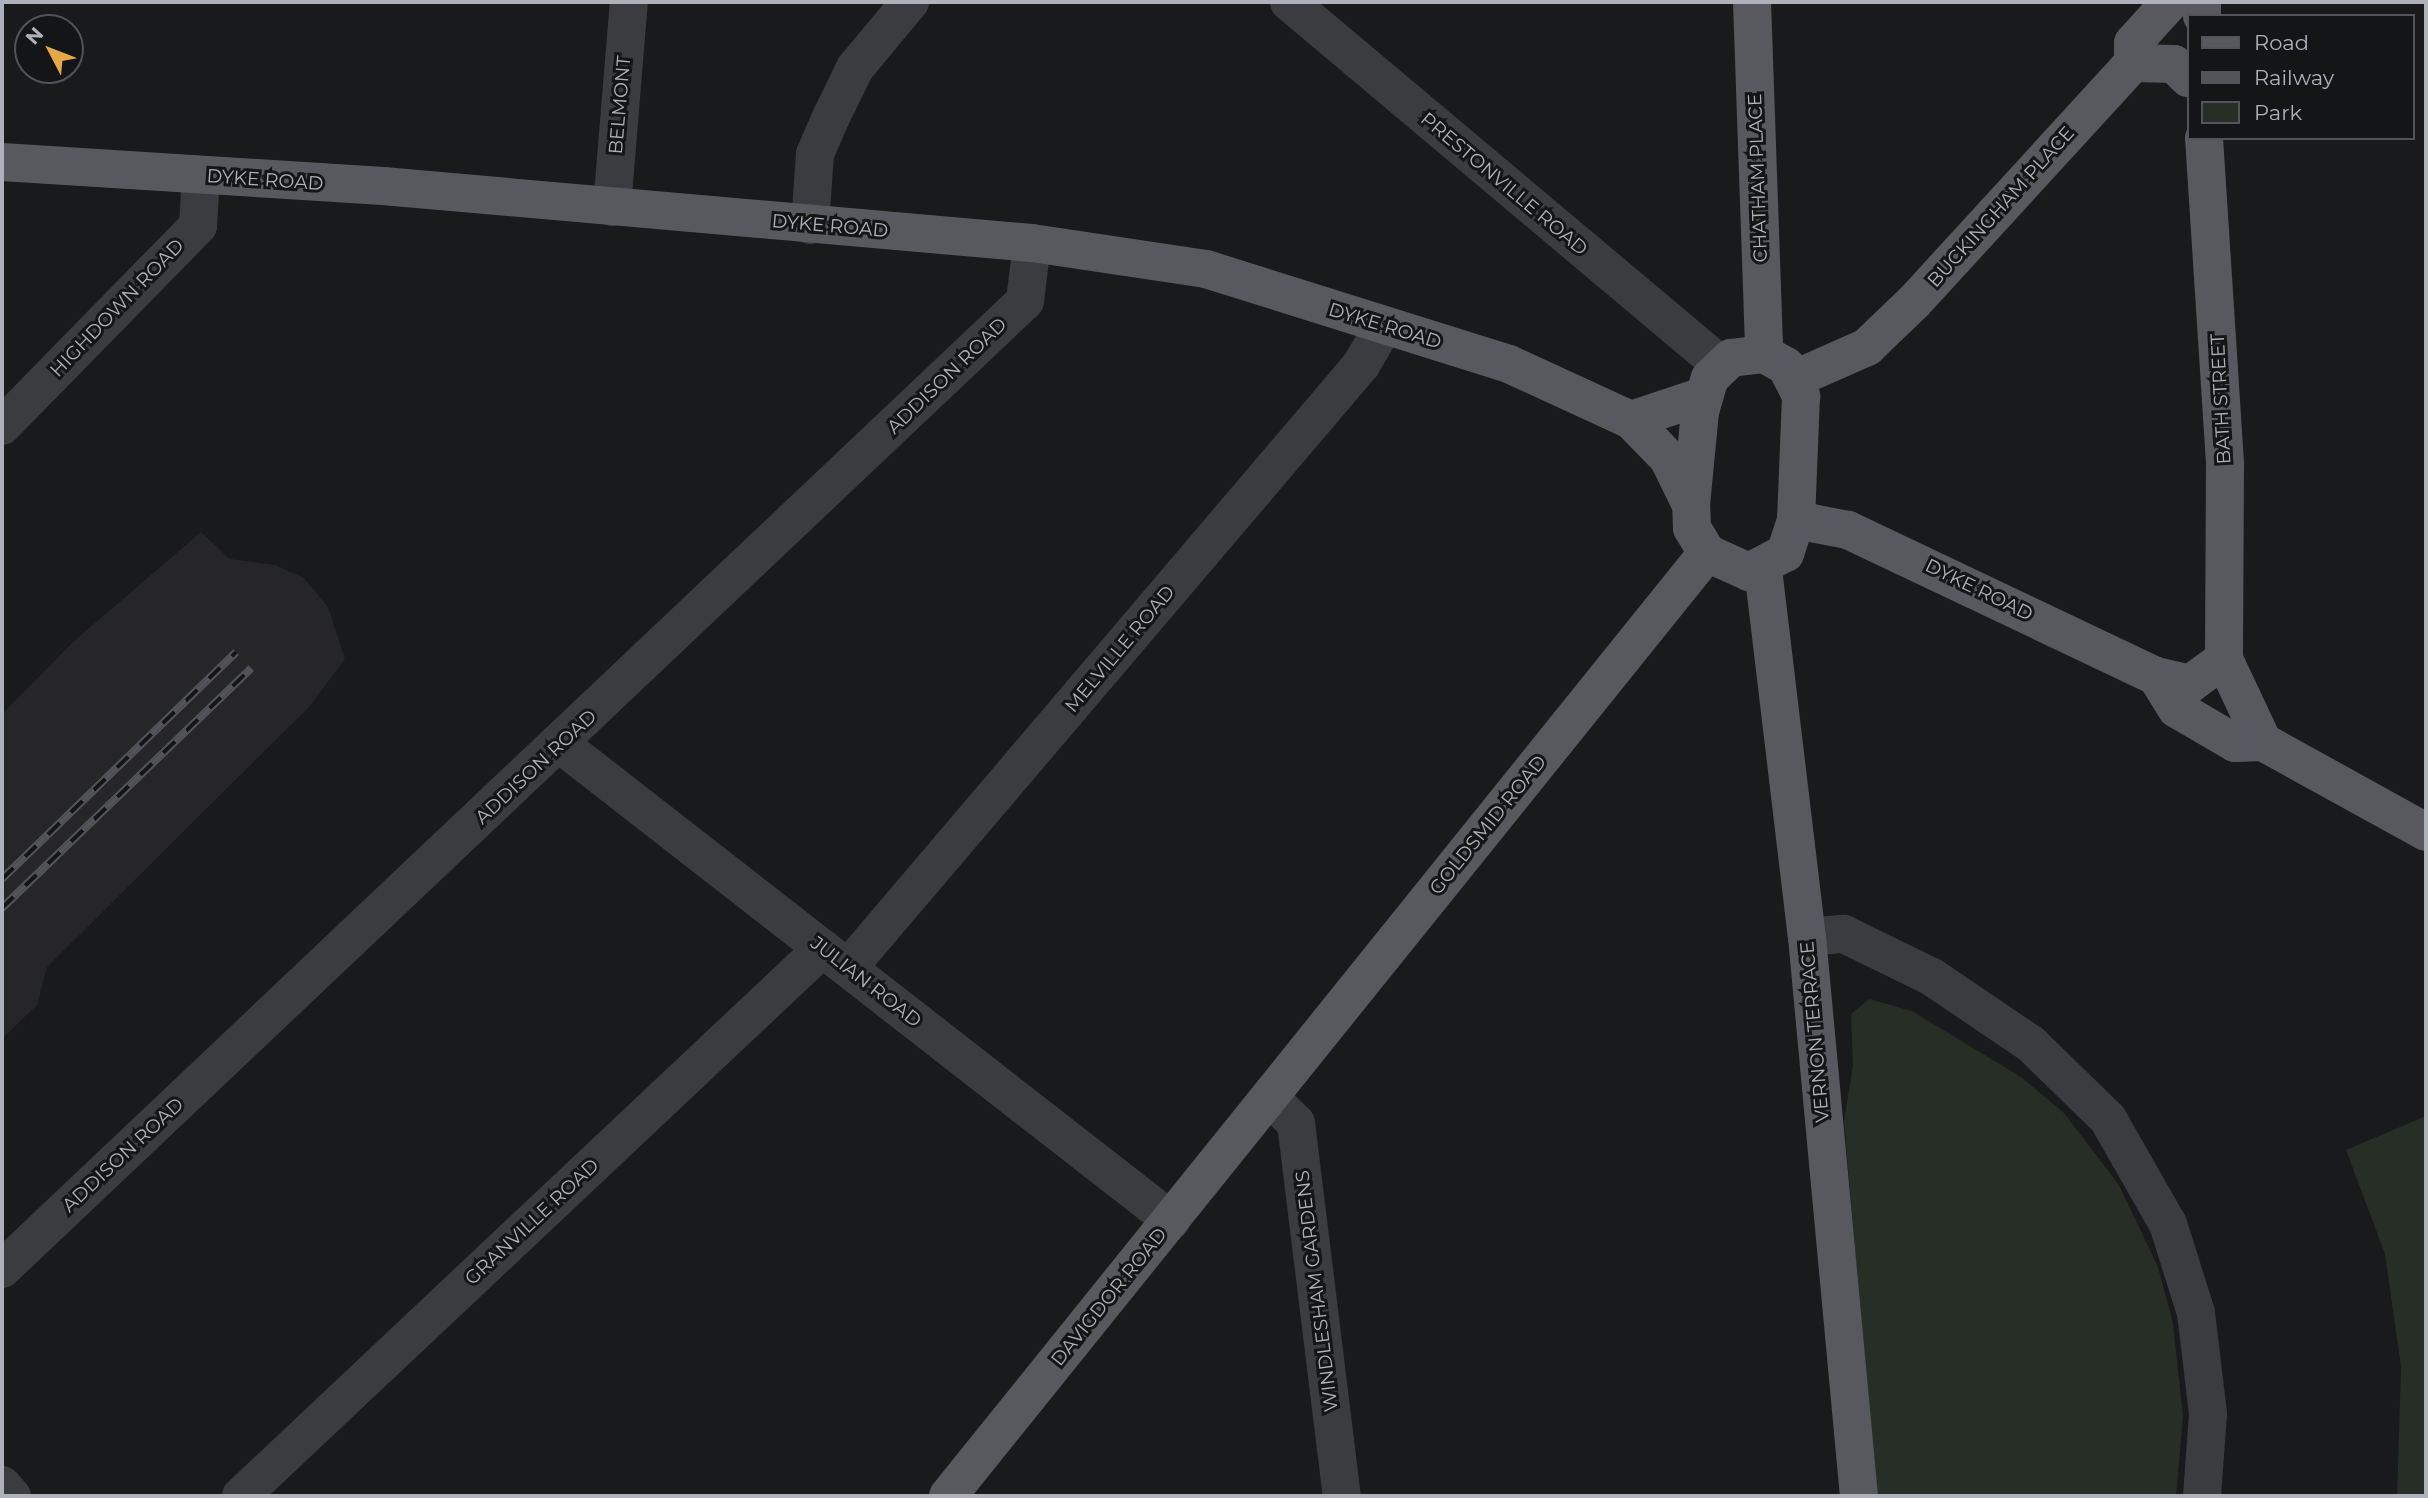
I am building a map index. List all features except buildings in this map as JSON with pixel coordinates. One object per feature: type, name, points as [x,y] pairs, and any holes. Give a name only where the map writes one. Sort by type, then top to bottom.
[{"type":"main road","name":"CHATHAM PLACE","points":[[1752,2],[1764,354]]},
{"type":"main road","name":"BUCKINGHAM PLACE","points":[[1797,378],[1867,347],[1905,311],[2133,63],[2133,43],[2170,2]]},
{"type":"main road","points":[[2133,63],[2174,64],[2186,76]]},
{"type":"main road","name":"BATH STREET","points":[[2204,140],[2225,464],[2224,659]]},
{"type":"main road","name":"DYKE ROAD","points":[[2,162],[612,207],[1032,243],[1206,269],[1509,364],[1631,420],[1668,458],[1691,505]]},
{"type":"main road","points":[[1631,420],[1764,354],[1797,378],[1796,520],[1785,552],[1763,569],[1726,566],[1707,553]]},
{"type":"main road","name":"DYKE ROAD","points":[[1707,553],[1692,528],[1691,505],[1712,380]]},
{"type":"main road","name":"DYKE ROAD","points":[[1796,520],[1848,530],[2156,676],[2190,684],[2224,659]]},
{"type":"main road","name":"GOLDSMID ROAD","points":[[1270,1098],[1707,553]]},
{"type":"main road","name":"VERNON TERRACE","points":[[1763,569],[1807,937],[1859,1496]]},
{"type":"main road","points":[[2224,659],[2263,742]]},
{"type":"main road","points":[[2156,676],[2177,709],[2235,743],[2263,742],[2426,832]]},
{"type":"main road","name":"DAVIGDOR ROAD","points":[[948,1496],[1270,1098]]},
{"type":"street","name":"BELMONT","points":[[612,207],[628,2]]},
{"type":"street","points":[[810,225],[816,154],[831,117],[855,68],[910,2]]},
{"type":"street","name":"PRESTONVILLE ROAD","points":[[1289,2],[1712,380]]},
{"type":"street","name":"HIGHDOWN ROAD","points":[[2,426],[198,226],[201,176]]},
{"type":"street","name":"ADDISON ROAD","points":[[2,1269],[1026,301],[1032,243]]},
{"type":"street","name":"MELVILLE ROAD","points":[[835,958],[1361,365],[1384,326]]},
{"type":"street","name":"JULIAN ROAD","points":[[560,744],[1171,1220]]},
{"type":"street","points":[[1807,937],[1844,934],[1932,978],[2031,1044],[2108,1119],[2162,1212],[2196,1313],[2208,1414],[2202,1496]]},
{"type":"street","name":"GRANVILLE ROAD","points":[[241,1496],[835,958]]},
{"type":"street","name":"WINDLESHAM GARDENS","points":[[1270,1098],[1296,1123],[1342,1496]]},
{"type":"street","points":[[2,1485],[12,1496]]},
{"type":"shaded area","points":[[201,532],[230,559],[275,565],[304,578],[328,607],[345,659],[309,707],[47,967],[37,1005],[2,1039],[2,714],[73,642]]},
{"type":"green space","points":[[1869,999],[1912,1011],[2021,1077],[2064,1113],[2119,1185],[2158,1267],[2173,1323],[2183,1417],[2176,1496],[1876,1496],[1844,1121],[1853,1065],[1851,1014]]},
{"type":"green space","points":[[2426,1116],[2426,1496],[2397,1496],[2401,1367],[2385,1254],[2346,1150]]},
{"type":"railway","points":[[2,879],[236,652]]},
{"type":"railway","points":[[2,908],[251,668]]}]
